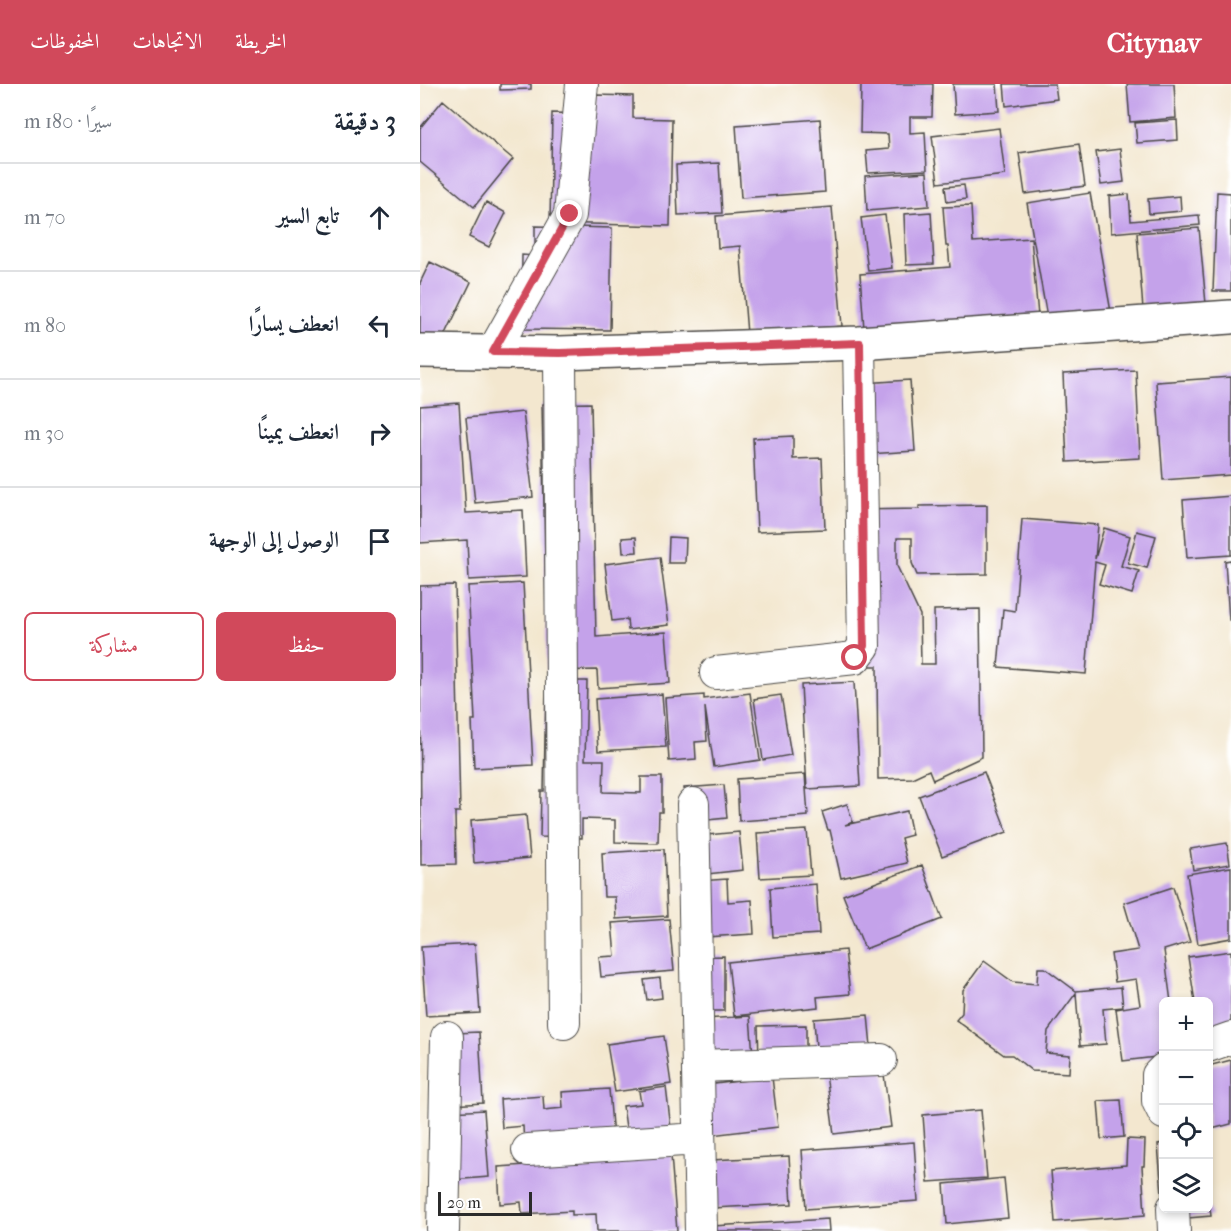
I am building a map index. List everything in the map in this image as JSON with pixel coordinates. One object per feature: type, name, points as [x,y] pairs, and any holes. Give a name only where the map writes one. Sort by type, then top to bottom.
[{"type":"main road","points":[[420,351],[560,353],[860,343],[1231,317]]},
{"type":"street","points":[[493,352],[570,214],[582,84]]},
{"type":"street","points":[[716,673],[855,658],[864,646],[860,343]]},
{"type":"street","points":[[560,353],[564,1023]]},
{"type":"street","points":[[693,804],[701,1231]]},
{"type":"street","points":[[443,1231],[447,1037]]},
{"type":"street","points":[[1213,1045],[1231,1038]]},
{"type":"street","points":[[698,1066],[881,1060]]},
{"type":"street","points":[[1159,1074],[1159,1103]]},
{"type":"street","points":[[528,1150],[699,1139]]},
{"type":"street","points":[[1173,1213],[1174,1231]]},
{"type":"building","points":[[500,84],[531,84],[531,89],[500,90]]},
{"type":"building","points":[[861,84],[933,84],[932,117],[910,117],[910,133],[925,132],[927,170],[868,173],[866,151],[889,149],[888,134],[860,133]]},
{"type":"building","points":[[953,84],[997,84],[999,111],[955,114]]},
{"type":"building","points":[[1004,84],[1055,84],[1057,99],[1006,106]]},
{"type":"building","points":[[1127,84],[1174,84],[1176,118],[1130,122]]},
{"type":"building","points":[[596,95],[633,96],[633,118],[672,119],[670,226],[550,223],[552,113],[595,114]]},
{"type":"building","points":[[443,100],[513,159],[474,207],[420,162],[420,128]]},
{"type":"building","points":[[820,119],[825,192],[741,198],[736,125]]},
{"type":"building","points":[[1177,120],[1178,140],[1137,143],[1135,123]]},
{"type":"building","points":[[999,128],[1005,175],[938,183],[932,136]]},
{"type":"building","points":[[1079,144],[1085,186],[1025,194],[1019,153]]},
{"type":"building","points":[[1120,149],[1124,182],[1101,185],[1096,152]]},
{"type":"building","points":[[719,163],[722,213],[678,215],[676,165]]},
{"type":"building","points":[[927,172],[929,206],[867,211],[865,176]]},
{"type":"building","points":[[964,185],[966,199],[947,202],[945,187]]},
{"type":"building","points":[[1217,192],[1231,193],[1231,291],[1213,291]]},
{"type":"building","points":[[1090,193],[1111,312],[1048,323],[1027,203]]},
{"type":"building","points":[[1129,194],[1131,221],[1199,215],[1200,225],[1111,233],[1109,196]]},
{"type":"building","points":[[1180,196],[1181,211],[1149,214],[1148,199]]},
{"type":"building","points":[[486,202],[506,213],[489,247],[469,237]]},
{"type":"building","points":[[971,206],[973,242],[1031,238],[1038,316],[864,329],[860,274],[950,267],[943,207]]},
{"type":"building","points":[[832,207],[842,326],[747,334],[740,246],[718,248],[716,216]]},
{"type":"building","points":[[931,212],[934,264],[906,265],[904,214]]},
{"type":"building","points":[[885,215],[892,268],[868,271],[861,218]]},
{"type":"building","points":[[535,226],[612,228],[610,330],[521,329],[522,255],[535,256]]},
{"type":"building","points":[[1199,228],[1206,304],[1143,309],[1137,233]]},
{"type":"building","points":[[430,262],[471,282],[441,344],[420,334],[420,283]]},
{"type":"building","points":[[1136,370],[1140,458],[1067,462],[1063,374]]},
{"type":"building","points":[[1231,377],[1231,475],[1163,480],[1156,382]]},
{"type":"building","points":[[910,380],[915,451],[852,455],[847,384]]},
{"type":"building","points":[[459,403],[466,513],[523,510],[526,577],[469,580],[467,540],[420,543],[420,406]]},
{"type":"building","points":[[591,403],[596,637],[666,632],[670,683],[598,688],[597,670],[547,671],[542,404]]},
{"type":"building","points":[[523,412],[533,497],[475,503],[466,418]]},
{"type":"building","points":[[793,436],[793,459],[822,458],[825,529],[757,532],[753,438]]},
{"type":"building","points":[[1231,496],[1231,555],[1187,558],[1183,500]]},
{"type":"building","points":[[987,505],[987,574],[917,575],[912,563],[912,538],[897,538],[897,566],[920,615],[921,664],[935,664],[934,610],[980,609],[982,757],[933,780],[929,770],[912,778],[878,779],[877,666],[865,666],[854,510]]},
{"type":"building","points":[[1022,519],[1098,525],[1095,559],[1104,528],[1130,536],[1121,566],[1139,571],[1132,594],[1099,584],[1105,565],[1095,562],[1086,674],[998,667],[1003,609],[1015,611]]},
{"type":"building","points":[[1137,531],[1156,536],[1147,568],[1128,563]]},
{"type":"building","points":[[636,537],[637,552],[623,553],[622,538]]},
{"type":"building","points":[[669,537],[686,538],[685,563],[668,563]]},
{"type":"building","points":[[660,557],[669,625],[628,630],[627,619],[612,621],[605,564]]},
{"type":"building","points":[[1231,560],[1231,620],[1229,620],[1225,561]]},
{"type":"building","points":[[523,583],[533,765],[474,768],[472,720],[475,720],[468,586]]},
{"type":"building","points":[[455,585],[460,812],[455,812],[456,864],[421,865],[420,586]]},
{"type":"building","points":[[546,681],[587,681],[585,760],[604,760],[603,792],[641,793],[641,777],[662,777],[662,812],[659,812],[658,843],[615,842],[615,820],[582,819],[582,838],[540,837],[541,791],[544,791]]},
{"type":"building","points":[[854,682],[860,786],[807,789],[801,685]]},
{"type":"building","points":[[750,693],[760,760],[714,767],[705,707],[707,741],[695,742],[696,759],[669,761],[665,698],[704,695],[704,699]]},
{"type":"building","points":[[662,694],[666,747],[598,751],[595,699]]},
{"type":"building","points":[[781,695],[791,755],[763,760],[754,699]]},
{"type":"building","points":[[984,772],[1007,832],[942,856],[919,796]]},
{"type":"building","points":[[805,774],[808,816],[739,821],[737,779]]},
{"type":"building","points":[[724,785],[727,818],[687,822],[684,788]]},
{"type":"building","points":[[847,804],[853,822],[845,825],[907,811],[912,835],[901,838],[907,863],[841,878],[830,830],[828,830],[822,812]]},
{"type":"building","points":[[526,815],[530,858],[474,863],[471,820]]},
{"type":"building","points":[[807,830],[811,875],[760,878],[757,833]]},
{"type":"building","points":[[739,832],[743,870],[689,876],[685,837]]},
{"type":"building","points":[[1227,843],[1230,864],[1193,870],[1190,849]]},
{"type":"building","points":[[664,849],[667,916],[616,919],[615,897],[604,897],[602,853]]},
{"type":"building","points":[[922,865],[942,919],[865,949],[843,895]]},
{"type":"building","points":[[1231,867],[1231,938],[1198,944],[1187,874]]},
{"type":"building","points":[[727,879],[728,902],[752,900],[754,934],[689,938],[685,882]]},
{"type":"building","points":[[816,884],[819,934],[773,937],[770,888]]},
{"type":"building","points":[[1173,887],[1190,942],[1164,950],[1170,997],[1159,997],[1159,1057],[1123,1061],[1116,1009],[1140,1005],[1136,979],[1115,982],[1111,954],[1138,950],[1124,903]]},
{"type":"building","points":[[669,919],[674,971],[601,977],[599,957],[615,956],[612,923]]},
{"type":"building","points":[[475,944],[480,1013],[426,1016],[421,947]]},
{"type":"building","points":[[845,950],[850,994],[817,997],[818,1007],[734,1016],[728,962]]},
{"type":"building","points":[[1231,951],[1231,1034],[1213,1036],[1213,997],[1194,997],[1188,957]]},
{"type":"building","points":[[724,956],[724,1011],[687,1011],[687,957]]},
{"type":"building","points":[[984,961],[1013,982],[1037,984],[1038,968],[1045,968],[1076,991],[1121,987],[1123,1007],[1103,1009],[1106,1044],[1080,1046],[1076,993],[1048,1031],[1046,1053],[1070,1055],[1069,1073],[1032,1071],[1012,1055],[1004,1055],[956,1020],[962,1013],[963,990]]},
{"type":"building","points":[[660,978],[662,998],[647,1000],[644,980]]},
{"type":"building","points":[[868,1015],[872,1057],[817,1062],[814,1019]]},
{"type":"building","points":[[750,1016],[753,1056],[692,1061],[689,1020]]},
{"type":"building","points":[[806,1025],[806,1059],[759,1059],[758,1026]]},
{"type":"building","points":[[479,1032],[483,1103],[436,1106],[432,1034]]},
{"type":"building","points":[[664,1036],[671,1084],[615,1092],[607,1044]]},
{"type":"building","points":[[1231,1060],[1231,1124],[1213,1129],[1213,1105],[1213,1065]]},
{"type":"building","points":[[883,1067],[891,1127],[834,1134],[826,1074]]},
{"type":"building","points":[[772,1077],[778,1127],[695,1137],[690,1087]]},
{"type":"building","points":[[666,1087],[672,1137],[628,1142],[623,1106],[641,1104],[639,1091]]},
{"type":"building","points":[[609,1089],[613,1138],[524,1145],[523,1126],[502,1128],[500,1099],[543,1096],[544,1110],[563,1108],[562,1092]]},
{"type":"building","points":[[1121,1100],[1124,1137],[1101,1139],[1098,1101]]},
{"type":"building","points":[[484,1110],[489,1177],[439,1181],[434,1113]]},
{"type":"building","points":[[981,1110],[987,1178],[928,1182],[923,1115]]},
{"type":"building","points":[[1127,1139],[1145,1140],[1144,1166],[1142,1166],[1145,1215],[1055,1222],[1051,1171],[1126,1165]]},
{"type":"building","points":[[914,1142],[918,1201],[806,1209],[802,1150]]},
{"type":"building","points":[[671,1155],[677,1231],[597,1231],[596,1214],[572,1215],[572,1211],[522,1214],[521,1202],[500,1204],[498,1167]]},
{"type":"building","points":[[789,1156],[792,1204],[693,1209],[691,1161]]},
{"type":"building","points":[[1004,1178],[1008,1218],[947,1224],[944,1184]]},
{"type":"building","points":[[1163,1213],[1211,1213],[1211,1216],[1164,1220]]},
{"type":"building","points":[[828,1219],[829,1231],[697,1231],[696,1227]]},
{"type":"route","points":[[570,214],[493,352],[560,353],[860,343],[864,646],[855,658]]}]
